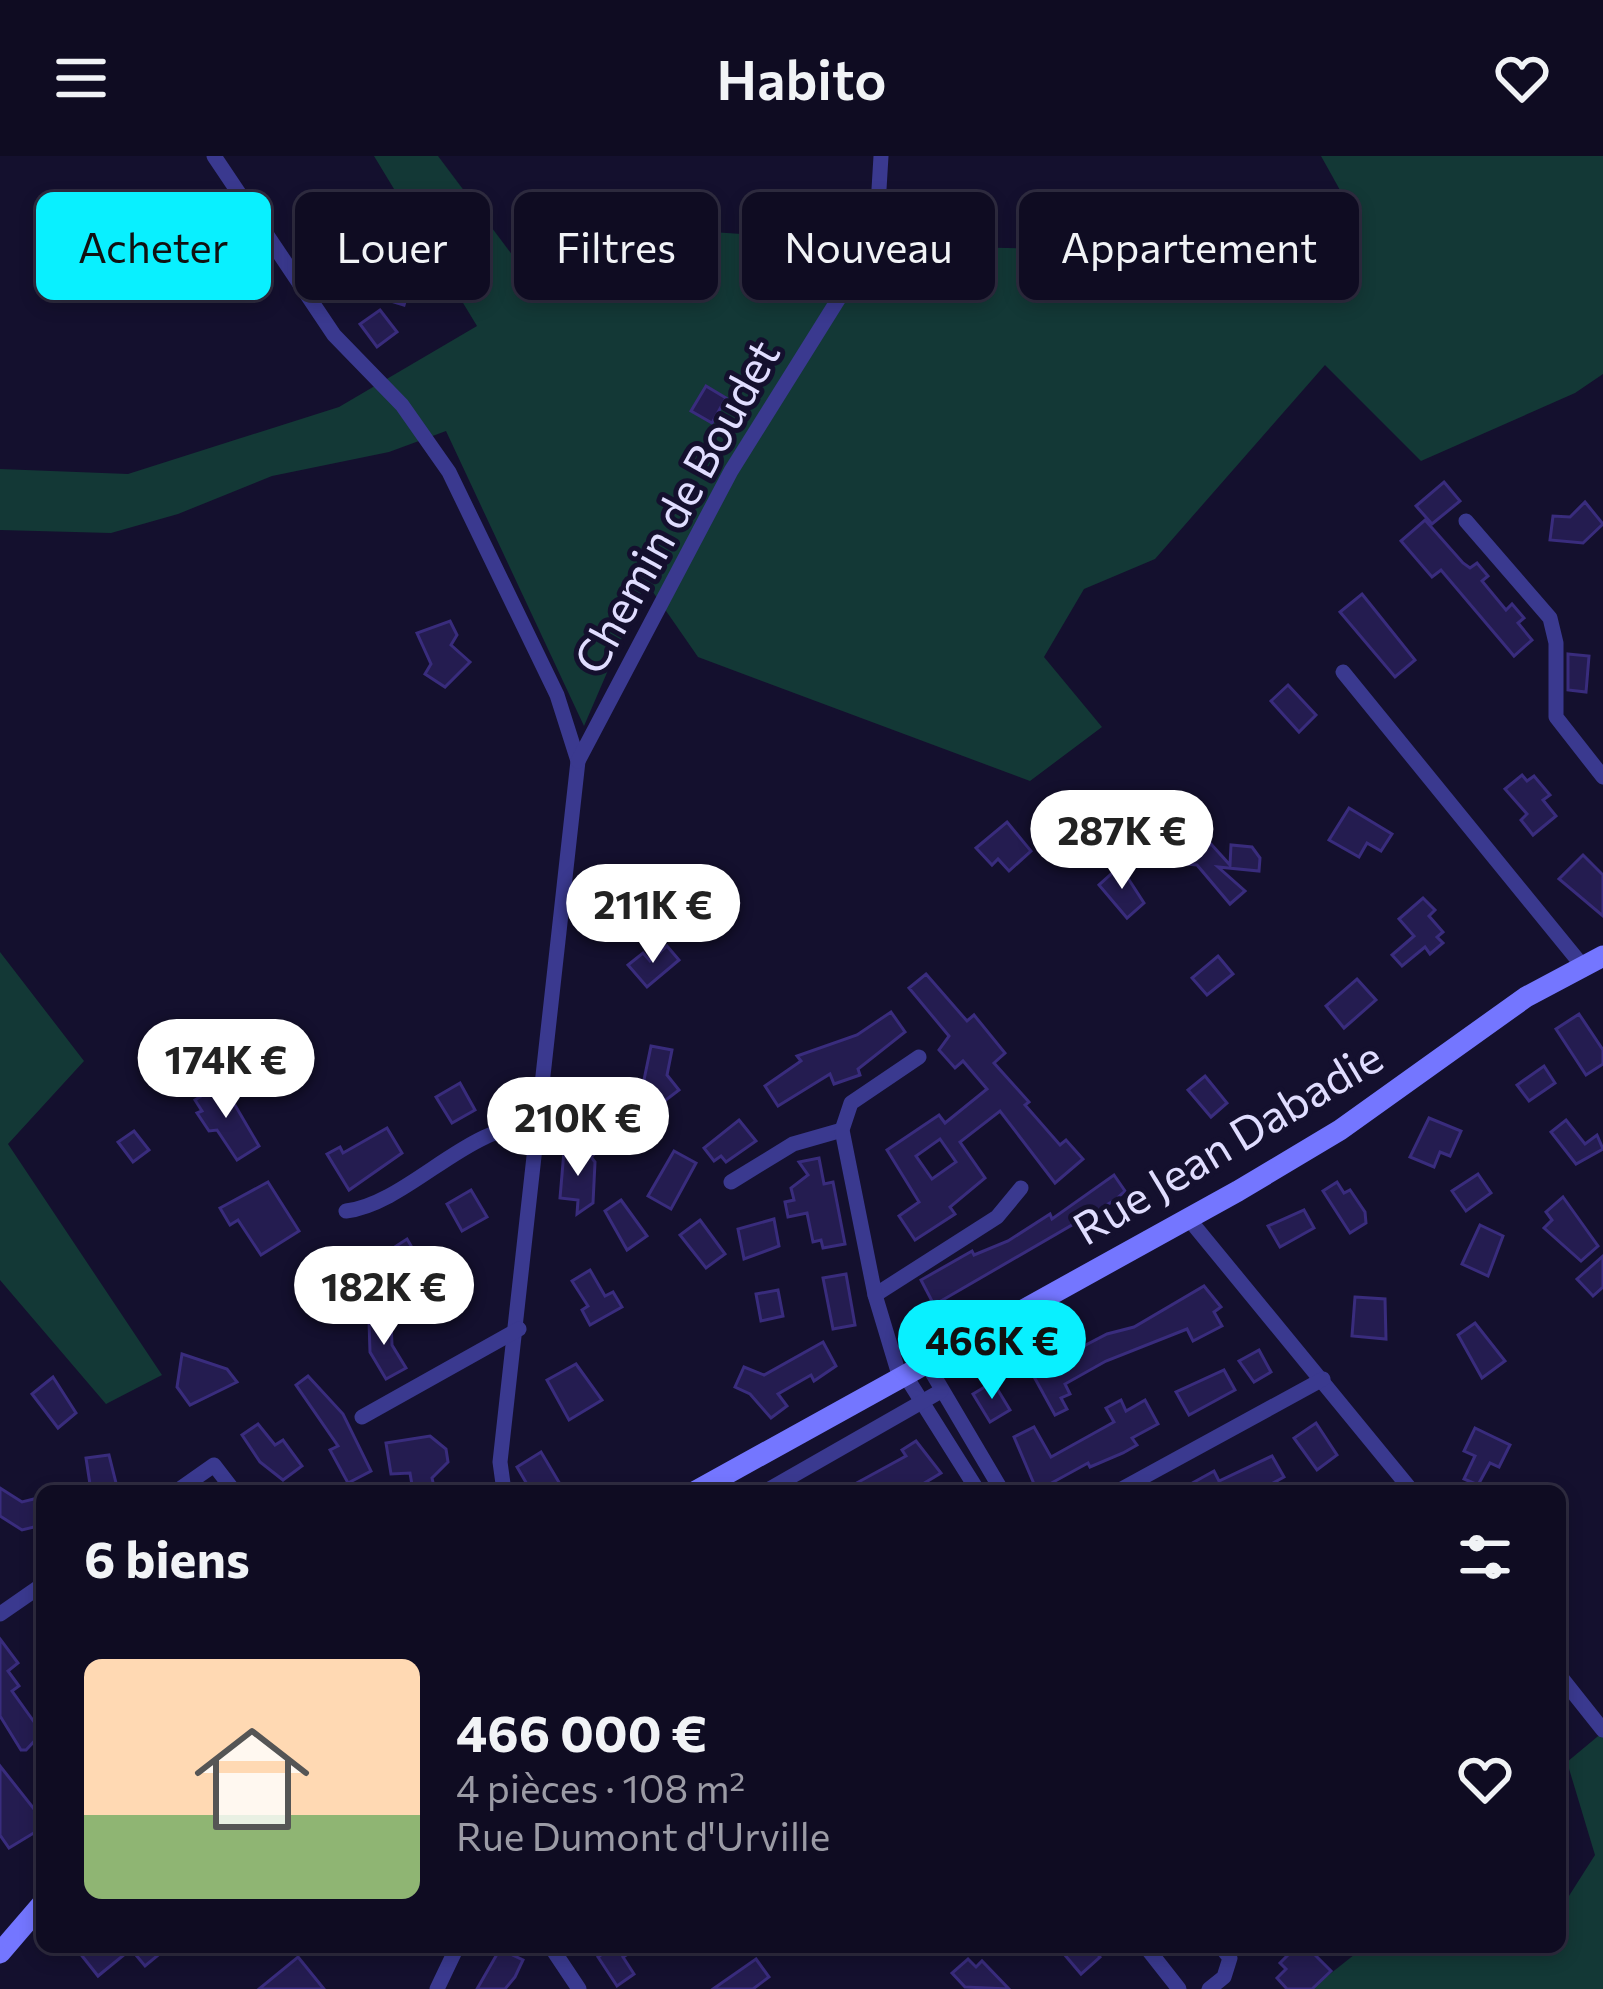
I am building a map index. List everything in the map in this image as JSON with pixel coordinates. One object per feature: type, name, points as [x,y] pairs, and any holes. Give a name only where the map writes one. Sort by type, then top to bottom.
[{"type":"street","points":[[214,156],[334,335],[402,405],[448,472],[557,695],[578,761],[536,1128],[519,1329],[500,1462],[503,1485]]},
{"type":"street","name":"Chemin de Boudet","points":[[578,761],[730,471],[876,239],[881,156]]},
{"type":"street","points":[[1466,521],[1550,618],[1556,644],[1556,717],[1603,777]]},
{"type":"street","points":[[1343,672],[1592,960]]},
{"type":"street","name":"Rue Jean Dabadie","points":[[707,1485],[1340,1130],[1592,960]]},
{"type":"street","points":[[919,1057],[851,1103],[842,1130],[875,1295],[903,1377],[974,1485]]},
{"type":"street","points":[[346,1211],[379,1202],[505,1128],[536,1128]]},
{"type":"street","points":[[731,1183],[794,1144],[842,1130]]},
{"type":"street","points":[[875,1295],[998,1217],[1021,1188]]},
{"type":"street","points":[[1188,1218],[1407,1485]]},
{"type":"street","points":[[362,1417],[519,1329]]},
{"type":"street","points":[[926,1364],[998,1485]]},
{"type":"street","points":[[1129,1485],[1323,1379]]},
{"type":"street","points":[[777,1485],[941,1391]]},
{"type":"street","points":[[186,1485],[214,1465],[229,1485]]},
{"type":"street","points":[[0,1614],[36,1589]]},
{"type":"street","points":[[1566,1684],[1603,1730]]},
{"type":"street","points":[[0,1953],[36,1911]]},
{"type":"street","points":[[437,1989],[454,1953]]},
{"type":"street","points":[[555,1953],[579,1989]]},
{"type":"street","points":[[1151,1953],[1180,1989]]},
{"type":"street","points":[[1209,1989],[1223,1977],[1230,1958],[1226,1953]]},
{"type":"green space","points":[[374,156],[438,156],[465,192],[396,192]]},
{"type":"green space","points":[[1321,156],[1603,156],[1603,374],[1575,393],[1421,461],[1325,365],[1155,559],[1084,589],[1044,657],[1102,727],[1030,781],[698,657],[646,582],[584,726],[446,431],[389,452],[272,476],[178,514],[111,533],[0,530],[0,469],[128,474],[339,407],[477,326],[461,300],[490,300],[490,225],[514,257],[514,300],[718,300],[718,232],[742,234],[742,300],[995,300],[995,248],[1019,248],[1019,300],[1359,300],[1359,192],[1341,192]]},
{"type":"green space","points":[[0,952],[84,1061],[8,1144],[162,1375],[106,1404],[0,1280]]},
{"type":"green space","points":[[1603,1732],[1603,1989],[1311,1989],[1356,1953],[1566,1953],[1566,1901],[1595,1855],[1567,1762]]},
{"type":"building","points":[[380,310],[397,332],[377,347],[360,324]]},
{"type":"building","points":[[706,386],[726,398],[712,423],[691,411]]},
{"type":"building","points":[[1444,482],[1460,501],[1432,524],[1416,506]]},
{"type":"building","points":[[1585,502],[1603,524],[1583,543],[1550,540],[1553,516],[1570,517]]},
{"type":"building","points":[[1425,520],[1463,563],[1470,568],[1477,563],[1488,576],[1482,581],[1506,610],[1512,604],[1524,618],[1518,623],[1532,640],[1514,656],[1441,570],[1432,577],[1401,541]]},
{"type":"building","points":[[1362,594],[1415,660],[1395,677],[1340,612]]},
{"type":"building","points":[[450,621],[457,635],[451,645],[470,662],[445,687],[425,674],[431,664],[417,633]]},
{"type":"building","points":[[1568,654],[1589,656],[1586,692],[1568,690]]},
{"type":"building","points":[[1288,685],[1316,715],[1299,732],[1271,701]]},
{"type":"building","points":[[1522,775],[1527,781],[1534,776],[1550,795],[1543,800],[1556,816],[1533,835],[1521,820],[1527,814],[1505,789]]},
{"type":"building","points":[[1349,808],[1392,834],[1381,851],[1367,843],[1359,857],[1329,840]]},
{"type":"building","points":[[1007,822],[1031,851],[1009,871],[998,859],[992,865],[976,848]]},
{"type":"building","points":[[1187,839],[1201,852],[1211,844],[1230,865],[1231,845],[1252,847],[1260,858],[1259,871],[1218,867],[1245,891],[1230,904],[1197,865],[1187,864],[1192,859],[1181,845]]},
{"type":"building","points":[[1583,855],[1603,875],[1603,916],[1559,879]]},
{"type":"building","points":[[1120,866],[1144,903],[1127,918],[1099,885]]},
{"type":"building","points":[[1423,898],[1435,910],[1429,916],[1443,932],[1437,937],[1443,943],[1430,954],[1425,947],[1402,966],[1392,955],[1414,936],[1399,919]]},
{"type":"building","points":[[667,946],[679,960],[647,987],[628,965],[643,953],[650,961]]},
{"type":"building","points":[[1218,956],[1233,974],[1207,995],[1192,978]]},
{"type":"building","points":[[926,974],[967,1021],[974,1015],[1005,1053],[994,1063],[1029,1102],[1025,1105],[1060,1145],[1066,1140],[1083,1159],[1055,1183],[1000,1111],[960,1142],[985,1178],[950,1207],[955,1214],[915,1240],[899,1216],[919,1202],[887,1150],[939,1115],[945,1123],[987,1089],[963,1061],[955,1068],[939,1050],[949,1036],[909,988]],"holes":[[[940,1139],[956,1162],[932,1179],[916,1156]]]},
{"type":"building","points":[[1357,979],[1376,1000],[1344,1028],[1326,1006]]},
{"type":"building","points":[[891,1012],[905,1032],[858,1069],[860,1075],[834,1084],[830,1074],[778,1106],[765,1086],[801,1061],[797,1056],[857,1035]]},
{"type":"building","points":[[1579,1014],[1603,1050],[1603,1064],[1586,1075],[1556,1029]]},
{"type":"building","points":[[651,1046],[672,1050],[667,1075],[679,1090],[662,1103],[652,1098],[638,1109]]},
{"type":"building","points":[[1544,1066],[1555,1083],[1529,1101],[1517,1085]]},
{"type":"building","points":[[1205,1076],[1227,1103],[1211,1117],[1188,1090]]},
{"type":"building","points":[[222,1083],[259,1146],[237,1160],[217,1130],[209,1131],[197,1113],[202,1111],[195,1100]]},
{"type":"building","points":[[460,1083],[475,1110],[452,1123],[436,1097]]},
{"type":"building","points":[[626,1094],[638,1109],[610,1131],[615,1137],[592,1156],[574,1134]]},
{"type":"building","points":[[1429,1118],[1461,1131],[1450,1156],[1440,1152],[1434,1167],[1410,1157]]},
{"type":"building","points":[[739,1120],[756,1141],[726,1162],[721,1156],[714,1161],[704,1148]]},
{"type":"building","points":[[1566,1120],[1585,1144],[1597,1135],[1603,1149],[1576,1164],[1551,1132]]},
{"type":"building","points":[[387,1128],[402,1153],[349,1190],[327,1154],[340,1147],[343,1153]]},
{"type":"building","points":[[134,1131],[149,1150],[133,1162],[118,1142]]},
{"type":"building","points":[[564,1151],[588,1153],[595,1162],[593,1203],[577,1214],[578,1200],[560,1198]]},
{"type":"building","points":[[674,1151],[696,1163],[671,1209],[648,1196]]},
{"type":"building","points":[[819,1158],[824,1184],[833,1182],[845,1244],[823,1248],[821,1240],[813,1242],[807,1213],[788,1217],[785,1202],[794,1200],[791,1188],[808,1175],[799,1162]]},
{"type":"building","points":[[1478,1174],[1491,1193],[1466,1211],[1452,1191]]},
{"type":"building","points":[[1114,1175],[1125,1191],[1115,1200],[934,1305],[921,1280],[972,1251],[974,1255],[1008,1241],[1050,1214],[1052,1219]]},
{"type":"building","points":[[268,1182],[299,1231],[261,1255],[238,1220],[230,1225],[220,1208]]},
{"type":"building","points":[[1337,1182],[1344,1193],[1350,1190],[1365,1212],[1366,1223],[1350,1233],[1323,1191]]},
{"type":"building","points":[[471,1190],[487,1217],[462,1231],[447,1204]]},
{"type":"building","points":[[1563,1197],[1598,1246],[1581,1261],[1544,1228],[1552,1220],[1546,1212]]},
{"type":"building","points":[[621,1200],[647,1236],[627,1250],[605,1211]]},
{"type":"building","points":[[1304,1210],[1314,1228],[1280,1247],[1268,1226]]},
{"type":"building","points":[[774,1219],[779,1246],[744,1259],[738,1229]]},
{"type":"building","points":[[700,1220],[725,1254],[706,1268],[680,1235]]},
{"type":"building","points":[[1480,1225],[1503,1236],[1488,1276],[1462,1264]]},
{"type":"building","points":[[407,1239],[431,1280],[402,1298],[392,1281],[383,1286],[370,1263]]},
{"type":"building","points":[[1603,1256],[1603,1287],[1593,1296],[1577,1279]]},
{"type":"building","points":[[459,1265],[469,1282],[434,1311],[420,1288]]},
{"type":"building","points":[[590,1270],[605,1296],[613,1292],[622,1307],[590,1325],[582,1310],[588,1306],[572,1281]]},
{"type":"building","points":[[846,1274],[855,1325],[833,1329],[823,1278]]},
{"type":"building","points":[[1204,1286],[1221,1307],[1214,1312],[1222,1326],[1193,1341],[1187,1329],[1106,1361],[1065,1384],[1070,1394],[1061,1398],[1067,1409],[1055,1415],[1032,1373],[1107,1334],[1134,1327]]},
{"type":"building","points":[[778,1290],[783,1316],[761,1321],[756,1294]]},
{"type":"building","points":[[1355,1297],[1385,1299],[1386,1339],[1352,1336]]},
{"type":"building","points":[[391,1320],[392,1345],[406,1368],[386,1379],[370,1352],[369,1321]]},
{"type":"building","points":[[1475,1323],[1505,1361],[1482,1378],[1458,1335]]},
{"type":"building","points":[[823,1342],[836,1366],[814,1381],[811,1375],[778,1394],[787,1406],[771,1418],[750,1394],[735,1387],[744,1367],[764,1375]]},
{"type":"building","points":[[1259,1350],[1271,1372],[1254,1382],[1239,1361]]},
{"type":"building","points":[[182,1354],[227,1369],[237,1382],[190,1405],[177,1387]]},
{"type":"building","points":[[576,1364],[602,1400],[569,1420],[547,1380]]},
{"type":"building","points":[[1224,1370],[1235,1390],[1189,1415],[1176,1392]]},
{"type":"building","points":[[308,1376],[343,1414],[371,1471],[348,1483],[330,1450],[338,1446],[296,1385]]},
{"type":"building","points":[[53,1377],[76,1413],[58,1428],[32,1394]]},
{"type":"building","points":[[993,1382],[1010,1410],[990,1422],[973,1394]]},
{"type":"building","points":[[1121,1400],[1126,1411],[1145,1400],[1158,1424],[1132,1438],[1137,1445],[1123,1453],[1090,1467],[1088,1463],[1048,1485],[1034,1485],[1014,1437],[1034,1427],[1051,1457],[1114,1422],[1106,1408]]},
{"type":"building","points":[[1316,1423],[1337,1455],[1317,1470],[1294,1438]]},
{"type":"building","points":[[258,1424],[275,1445],[283,1440],[302,1466],[283,1480],[260,1462],[242,1435]]},
{"type":"building","points":[[1475,1428],[1510,1445],[1499,1467],[1490,1463],[1478,1485],[1464,1479],[1475,1456],[1464,1451]]},
{"type":"building","points":[[430,1436],[446,1449],[448,1462],[432,1478],[434,1485],[412,1485],[410,1473],[391,1474],[386,1443]]},
{"type":"building","points":[[916,1441],[941,1473],[921,1485],[853,1485],[906,1456],[902,1450]]},
{"type":"building","points":[[541,1452],[560,1484],[528,1485],[517,1467]]},
{"type":"building","points":[[109,1455],[116,1485],[90,1485],[86,1458]]},
{"type":"building","points":[[1272,1456],[1284,1477],[1270,1485],[1189,1485],[1214,1471],[1219,1481]]},
{"type":"building","points":[[0,1488],[22,1502],[36,1498],[36,1526],[22,1530],[0,1516]]},
{"type":"building","points":[[0,1639],[18,1663],[8,1671],[19,1686],[12,1691],[36,1725],[36,1739],[21,1750],[0,1716]]},
{"type":"building","points":[[0,1766],[36,1811],[36,1832],[9,1848],[0,1835]]},
{"type":"building","points":[[80,1953],[126,1953],[98,1976]]},
{"type":"building","points":[[134,1953],[161,1953],[145,1966]]},
{"type":"building","points":[[498,1953],[523,1960],[505,1989],[477,1989]]},
{"type":"building","points":[[630,1953],[623,1957],[634,1974],[617,1986],[598,1957]]},
{"type":"building","points":[[1063,1953],[1097,1953],[1100,1957],[1081,1974]]},
{"type":"building","points":[[1290,1953],[1313,1953],[1331,1971],[1312,1989],[1287,1989],[1277,1978],[1286,1969],[1280,1963]]},
{"type":"building","points":[[298,1957],[324,1989],[259,1989]]},
{"type":"building","points":[[756,1959],[769,1977],[753,1989],[713,1989]]},
{"type":"building","points":[[968,1959],[976,1967],[982,1961],[1009,1989],[965,1987],[952,1973]]}]
